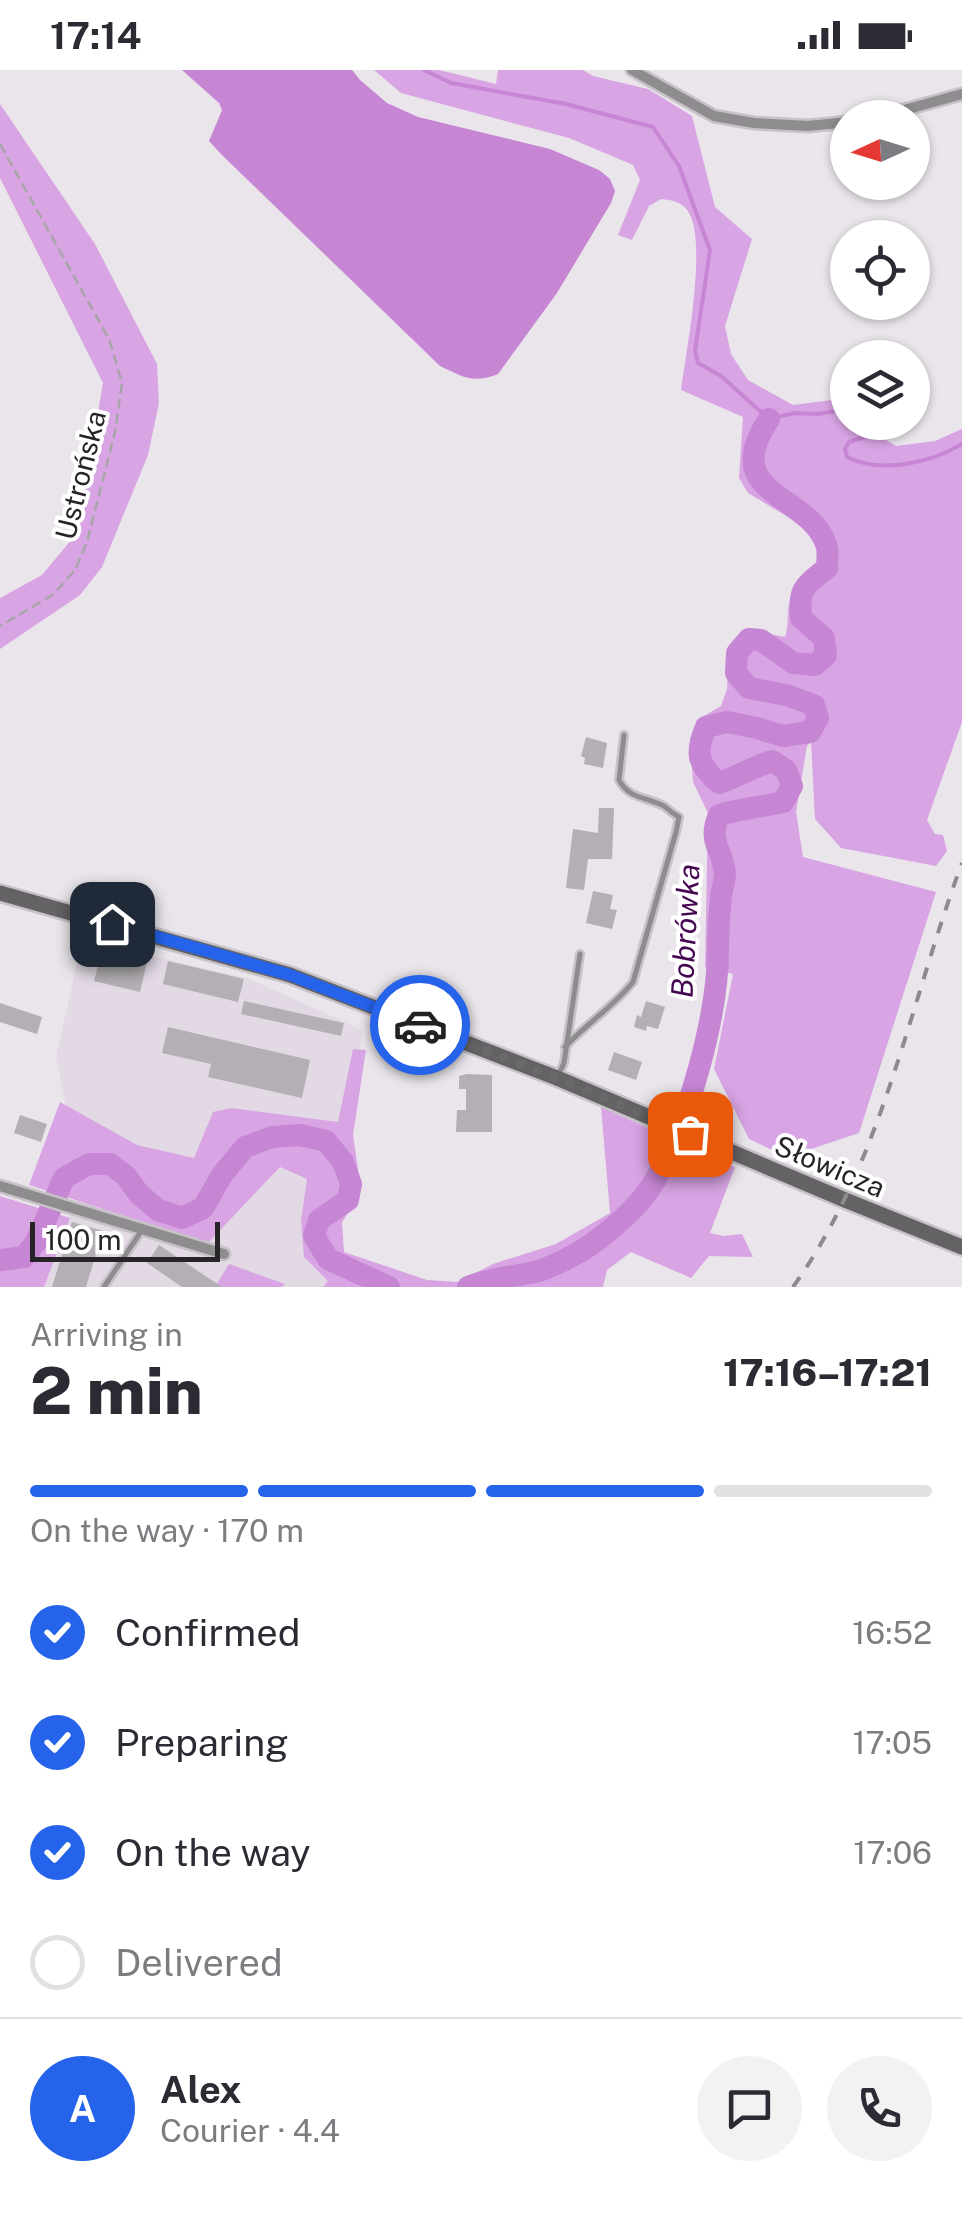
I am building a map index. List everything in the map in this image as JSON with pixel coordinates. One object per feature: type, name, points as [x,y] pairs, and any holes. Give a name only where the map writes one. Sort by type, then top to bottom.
[{"type":"street","points":[[632,70],[714,116],[754,123],[830,124]]},
{"type":"street","points":[[930,103],[962,94]]},
{"type":"street","name":"Słowicza","points":[[0,893],[290,975],[557,1078],[962,1247]]},
{"type":"street","points":[[0,1186],[224,1254]]},
{"type":"lane","points":[[565,1047],[622,996],[632,982],[676,832],[678,818],[665,806],[630,794],[622,786],[619,780],[624,734]]},
{"type":"lane","points":[[557,1078],[564,1063],[580,954]]},
{"type":"lane","points":[[104,1287],[142,1230]]},
{"type":"path","name":"Ustrońska","points":[[0,144],[109,339],[122,382],[87,542],[75,570],[54,594],[0,626]]},
{"type":"shaded area","points":[[182,70],[352,70],[387,103],[418,117],[550,149],[599,170],[610,179],[615,191],[557,293],[498,374],[468,378],[440,366],[209,141],[222,110]]},
{"type":"shaded area","points":[[374,70],[439,70],[496,84],[498,70],[583,70],[648,89],[692,116],[715,207],[752,239],[725,326],[731,354],[748,380],[793,405],[830,400],[830,440],[886,440],[896,446],[935,441],[962,429],[962,722],[927,820],[935,834],[943,835],[947,851],[936,866],[841,848],[815,819],[811,742],[807,746],[796,812],[803,857],[936,892],[859,1133],[787,1157],[749,1139],[714,1069],[733,974],[705,967],[708,813],[693,782],[690,739],[697,720],[721,706],[727,689],[729,645],[749,633],[785,637],[791,598],[801,582],[820,565],[820,548],[813,532],[748,493],[739,478],[743,417],[681,390],[696,271],[694,226],[688,211],[661,199],[649,206],[632,240],[618,235],[640,180],[633,165],[569,138],[401,93]]},
{"type":"shaded area","points":[[0,104],[95,244],[157,364],[159,403],[148,455],[102,567],[80,595],[0,649],[0,598],[42,575],[77,533],[103,383],[0,178]]},
{"type":"shaded area","points":[[82,940],[250,979],[362,1030],[342,1130],[264,1112],[182,1182],[74,1142],[56,1058]]},
{"type":"shaded area","points":[[353,1049],[366,1050],[353,1135],[360,1183],[355,1203],[342,1222],[344,1252],[427,1280],[458,1282],[493,1264],[556,1244],[610,1213],[601,1107],[735,1167],[710,1233],[742,1234],[753,1257],[709,1256],[691,1278],[631,1252],[607,1270],[603,1287],[323,1287],[328,1281],[304,1257],[301,1220],[307,1179],[280,1167],[208,1243],[29,1185],[60,1102],[137,1145],[194,1158],[213,1112],[231,1108],[338,1122]]},
{"type":"shaded area","points":[[280,1167],[307,1179],[301,1220],[329,1281],[323,1287],[282,1287],[284,1284],[44,1287],[75,1200],[208,1243]]},
{"type":"shaded area","points":[[0,1196],[70,1218],[44,1287],[0,1287]]},
{"type":"shaded area","points":[[229,1264],[285,1284],[215,1287]]},
{"type":"building","points":[[586,737],[607,743],[603,768],[584,764],[585,758],[581,756]]},
{"type":"building","points":[[599,808],[614,808],[612,859],[588,859],[584,890],[566,888],[573,829],[598,833]]},
{"type":"building","points":[[593,891],[613,895],[610,909],[617,910],[612,929],[586,923]]},
{"type":"building","points":[[103,946],[148,957],[140,992],[94,981]]},
{"type":"building","points":[[168,961],[244,979],[238,1002],[163,984]]},
{"type":"building","points":[[244,1001],[344,1023],[341,1036],[241,1014]]},
{"type":"building","points":[[646,1001],[665,1007],[658,1029],[634,1027]]},
{"type":"building","points":[[0,1003],[42,1017],[37,1034],[0,1022]]},
{"type":"building","points":[[168,1027],[310,1060],[302,1098],[208,1077],[211,1064],[162,1053]]},
{"type":"building","points":[[614,1052],[642,1062],[636,1080],[608,1070]]},
{"type":"building","points":[[492,1075],[492,1132],[456,1132],[457,1110],[466,1110],[466,1089],[459,1089],[459,1076]]},
{"type":"building","points":[[20,1115],[47,1124],[41,1142],[14,1133]]},
{"type":"building","points":[[72,1222],[103,1231],[86,1287],[52,1287]]},
{"type":"building","points":[[159,1245],[222,1287],[182,1287],[147,1263]]},
{"type":"waterway","points":[[424,70],[451,83],[566,104],[653,127],[679,166],[710,250],[695,351],[698,363],[721,376],[769,419],[830,412]]},
{"type":"waterway","name":"Bobrówka","points":[[468,1287],[552,1266],[581,1251],[616,1224],[654,1182],[689,1100],[707,1037],[717,976],[725,873],[715,839],[716,824],[719,815],[783,802],[792,786],[786,770],[772,761],[719,783],[700,758],[702,736],[706,727],[727,722],[783,736],[810,732],[818,718],[814,705],[749,688],[736,673],[737,653],[749,639],[761,640],[793,663],[815,665],[826,655],[824,638],[801,618],[800,608],[805,588],[827,568],[827,547],[816,527],[760,479],[754,464],[756,444],[769,419]]},
{"type":"waterway","name":"Bobrówka","points":[[855,440],[845,449],[847,457],[875,465],[921,461],[962,444]]},
{"type":"waterway","name":"Bobrówka","points":[[0,1260],[24,1257],[36,1242],[64,1178],[89,1164],[110,1164],[158,1210],[182,1218],[203,1208],[222,1175],[245,1147],[272,1137],[300,1135],[326,1141],[343,1162],[351,1184],[348,1200],[319,1220],[314,1236],[328,1259],[389,1287]]},
{"type":"railway","points":[[793,1287],[850,1188],[872,1135],[962,863]]},
{"type":"way so far","points":[[420,1025],[690,1134]]},
{"type":"route","points":[[112,924],[290,975],[420,1025]]}]
